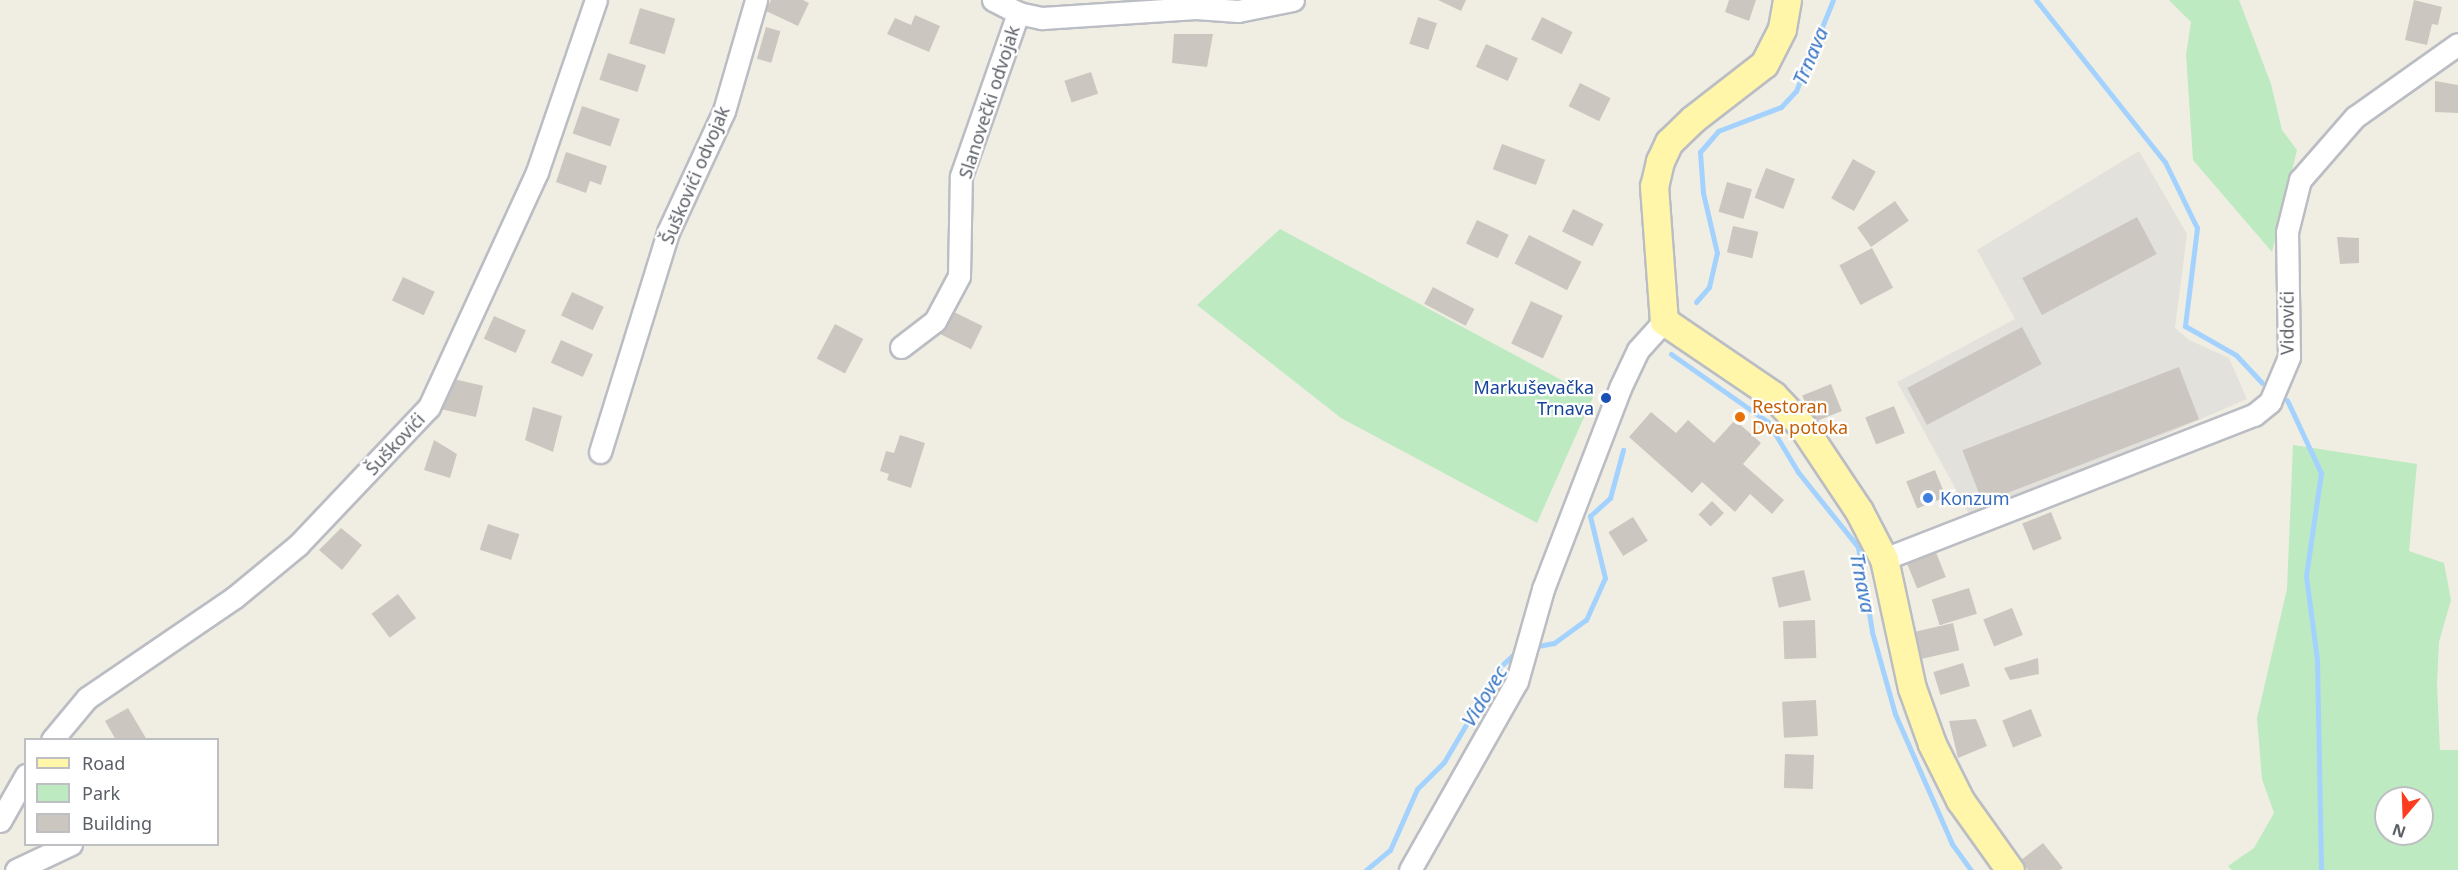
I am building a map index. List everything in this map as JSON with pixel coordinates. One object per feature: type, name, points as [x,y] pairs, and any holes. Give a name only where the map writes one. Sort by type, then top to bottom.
[{"type":"main road","points":[[1786,0],[1782,28],[1764,64],[1693,119],[1669,142],[1660,161],[1654,186],[1664,321],[1741,370],[1780,403],[1859,511],[1884,560],[1912,688],[1932,744],[1960,800],[2010,870]]},
{"type":"street","name":"Šuškovići","points":[[54,738],[87,698],[235,597],[298,545],[429,407],[537,172],[596,0]]},
{"type":"street","name":"Šuškovići odvojak","points":[[600,452],[668,232],[724,111],[756,0]]},
{"type":"street","points":[[993,0],[1018,14],[1042,18],[1186,8],[1238,11],[1293,0]]},
{"type":"street","name":"Slanovečki odvojak","points":[[901,348],[935,321],[959,276],[961,176],[1018,14]]},
{"type":"street","name":"Vidovići","points":[[1884,560],[2254,415],[2270,402],[2289,357],[2288,232],[2300,180],[2355,117],[2458,46]]},
{"type":"street","points":[[1410,870],[1517,681],[1528,651],[1543,589],[1620,388],[1638,350],[1664,321]]},
{"type":"street","points":[[0,821],[24,779]]},
{"type":"street","points":[[16,870],[67,846]]},
{"type":"shaded area","points":[[2139,151],[2187,234],[2175,328],[2189,340],[2229,358],[2247,399],[1972,519],[1897,382],[2015,319],[1977,250]]},
{"type":"green space","points":[[2169,0],[2239,0],[2271,84],[2282,130],[2297,150],[2272,252],[2193,160],[2186,55],[2191,22]]},
{"type":"green space","points":[[1280,229],[1593,397],[1537,523],[1341,418],[1197,305]]},
{"type":"green space","points":[[2293,445],[2417,464],[2409,551],[2444,563],[2451,600],[2439,642],[2437,684],[2440,750],[2458,750],[2458,870],[2232,870],[2228,866],[2254,848],[2274,813],[2262,779],[2257,718],[2287,589]]},
{"type":"building","points":[[771,0],[803,0],[809,3],[798,26],[766,11]]},
{"type":"building","points":[[1438,0],[1466,0],[1461,11]]},
{"type":"building","points":[[1729,0],[1756,0],[1749,21],[1725,12]]},
{"type":"building","points":[[2414,0],[2442,7],[2438,25],[2432,24],[2427,45],[2405,40]]},
{"type":"building","points":[[640,8],[675,19],[665,54],[629,43]]},
{"type":"building","points":[[915,15],[940,26],[929,52],[887,34],[895,18],[911,25]]},
{"type":"building","points":[[1418,17],[1437,23],[1428,50],[1409,44]]},
{"type":"building","points":[[1542,17],[1573,32],[1562,54],[1531,39]]},
{"type":"building","points":[[766,27],[780,31],[771,63],[757,59]]},
{"type":"building","points":[[1174,34],[1213,34],[1207,67],[1172,63]]},
{"type":"building","points":[[1486,44],[1518,58],[1508,81],[1476,67]]},
{"type":"building","points":[[608,53],[646,65],[637,92],[599,80]]},
{"type":"building","points":[[1091,72],[1098,94],[1071,103],[1064,81]]},
{"type":"building","points":[[2435,81],[2458,85],[2458,113],[2435,112]]},
{"type":"building","points":[[1580,83],[1611,98],[1599,121],[1569,106]]},
{"type":"building","points":[[582,106],[620,119],[610,146],[573,133]]},
{"type":"building","points":[[1502,144],[1545,160],[1536,185],[1493,169]]},
{"type":"building","points":[[566,152],[607,166],[601,185],[590,181],[586,193],[556,182]]},
{"type":"building","points":[[1853,159],[1876,172],[1854,211],[1831,198]]},
{"type":"building","points":[[1766,168],[1795,179],[1783,209],[1755,198]]},
{"type":"building","points":[[1727,182],[1752,189],[1743,219],[1718,212]]},
{"type":"building","points":[[1895,201],[1909,221],[1871,247],[1857,227]]},
{"type":"building","points":[[1573,209],[1604,224],[1593,246],[1562,231]]},
{"type":"building","points":[[2137,217],[2157,254],[2042,315],[2022,278]]},
{"type":"building","points":[[1477,220],[1509,235],[1498,258],[1466,244]]},
{"type":"building","points":[[1733,226],[1758,232],[1752,258],[1727,252]]},
{"type":"building","points":[[1529,235],[1582,262],[1567,290],[1514,264]]},
{"type":"building","points":[[2337,237],[2359,238],[2359,263],[2340,264]]},
{"type":"building","points":[[1872,248],[1893,288],[1860,305],[1839,265]]},
{"type":"building","points":[[403,277],[435,292],[424,315],[392,301]]},
{"type":"building","points":[[1433,287],[1474,309],[1466,326],[1424,304]]},
{"type":"building","points":[[572,292],[604,307],[593,330],[561,316]]},
{"type":"building","points":[[1531,301],[1563,316],[1543,358],[1511,344]]},
{"type":"building","points":[[952,311],[983,326],[971,349],[941,334]]},
{"type":"building","points":[[494,316],[526,330],[516,353],[484,339]]},
{"type":"building","points":[[835,324],[863,339],[845,373],[817,358]]},
{"type":"building","points":[[2022,327],[2042,364],[1927,425],[1907,388]]},
{"type":"building","points":[[561,340],[593,354],[583,377],[551,363]]},
{"type":"building","points":[[2179,367],[2199,419],[1982,502],[1962,450]]},
{"type":"building","points":[[449,378],[483,386],[476,417],[442,409]]},
{"type":"building","points":[[1831,384],[1842,411],[1813,423],[1802,396]]},
{"type":"building","points":[[1894,406],[1905,433],[1876,445],[1865,418]]},
{"type":"building","points":[[533,407],[562,416],[553,452],[525,440]]},
{"type":"building","points":[[1651,412],[1676,433],[1688,420],[1714,443],[1735,420],[1761,443],[1743,464],[1784,500],[1772,514],[1750,494],[1735,512],[1702,482],[1692,493],[1629,437]]},
{"type":"building","points":[[900,435],[925,443],[911,488],[887,480],[889,474],[880,471],[886,451],[894,453]]},
{"type":"building","points":[[434,440],[457,454],[450,478],[424,470]]},
{"type":"building","points":[[1935,470],[1946,497],[1917,509],[1906,482]]},
{"type":"building","points":[[1712,501],[1724,513],[1711,526],[1699,514]]},
{"type":"building","points":[[2051,512],[2062,539],[2033,551],[2022,524]]},
{"type":"building","points":[[1633,517],[1648,541],[1623,556],[1608,532]]},
{"type":"building","points":[[488,524],[519,534],[511,560],[480,550]]},
{"type":"building","points":[[341,528],[362,545],[342,570],[319,550]]},
{"type":"building","points":[[1935,550],[1946,577],[1917,589],[1906,562]]},
{"type":"building","points":[[1804,570],[1811,600],[1779,608],[1772,577]]},
{"type":"building","points":[[1969,588],[1977,614],[1940,625],[1932,599]]},
{"type":"building","points":[[398,594],[416,618],[390,638],[372,614]]},
{"type":"building","points":[[2012,608],[2023,635],[1994,647],[1983,620]]},
{"type":"building","points":[[1815,620],[1816,658],[1784,659],[1783,621]]},
{"type":"building","points":[[1953,623],[1959,650],[1921,659],[1915,632]]},
{"type":"building","points":[[2038,658],[2039,674],[2010,680],[2004,668]]},
{"type":"building","points":[[1963,663],[1970,686],[1940,695],[1933,672]]},
{"type":"building","points":[[1816,700],[1818,736],[1784,738],[1782,702]]},
{"type":"building","points":[[128,708],[146,738],[115,738],[105,721]]},
{"type":"building","points":[[2031,709],[2042,736],[2013,748],[2002,721]]},
{"type":"building","points":[[1976,719],[1987,746],[1958,758],[1949,721]]},
{"type":"building","points":[[1785,754],[1814,755],[1813,789],[1784,788]]},
{"type":"building","points":[[2043,843],[2063,868],[2060,870],[2028,870],[2021,860]]},
{"type":"waterway","name":"Trnava","points":[[1696,302],[1709,287],[1717,253],[1703,193],[1700,152],[1718,131],[1781,107],[1796,91],[1833,0]]},
{"type":"waterway","points":[[2036,0],[2165,162],[2197,228],[2185,326],[2236,355],[2262,383]]},
{"type":"waterway","name":"Trnava","points":[[1671,354],[1768,422],[1798,472],[1858,547],[1872,632],[1895,714],[1952,844],[1971,870]]},
{"type":"waterway","points":[[2287,400],[2321,473],[2306,576],[2317,660],[2321,870]]},
{"type":"waterway","name":"Vidovec","points":[[1533,647],[1554,643],[1586,620],[1605,578],[1590,516],[1610,498],[1623,450]]},
{"type":"waterway","name":"Vidovec","points":[[1366,870],[1390,850],[1417,789],[1444,762],[1500,667],[1518,650]]},
{"type":"place","name":"Markuševačka Trnava","points":[[1606,398]]},
{"type":"place","name":"Restoran Dva potoka","points":[[1740,417]]},
{"type":"place","name":"Konzum","points":[[1928,498]]}]
